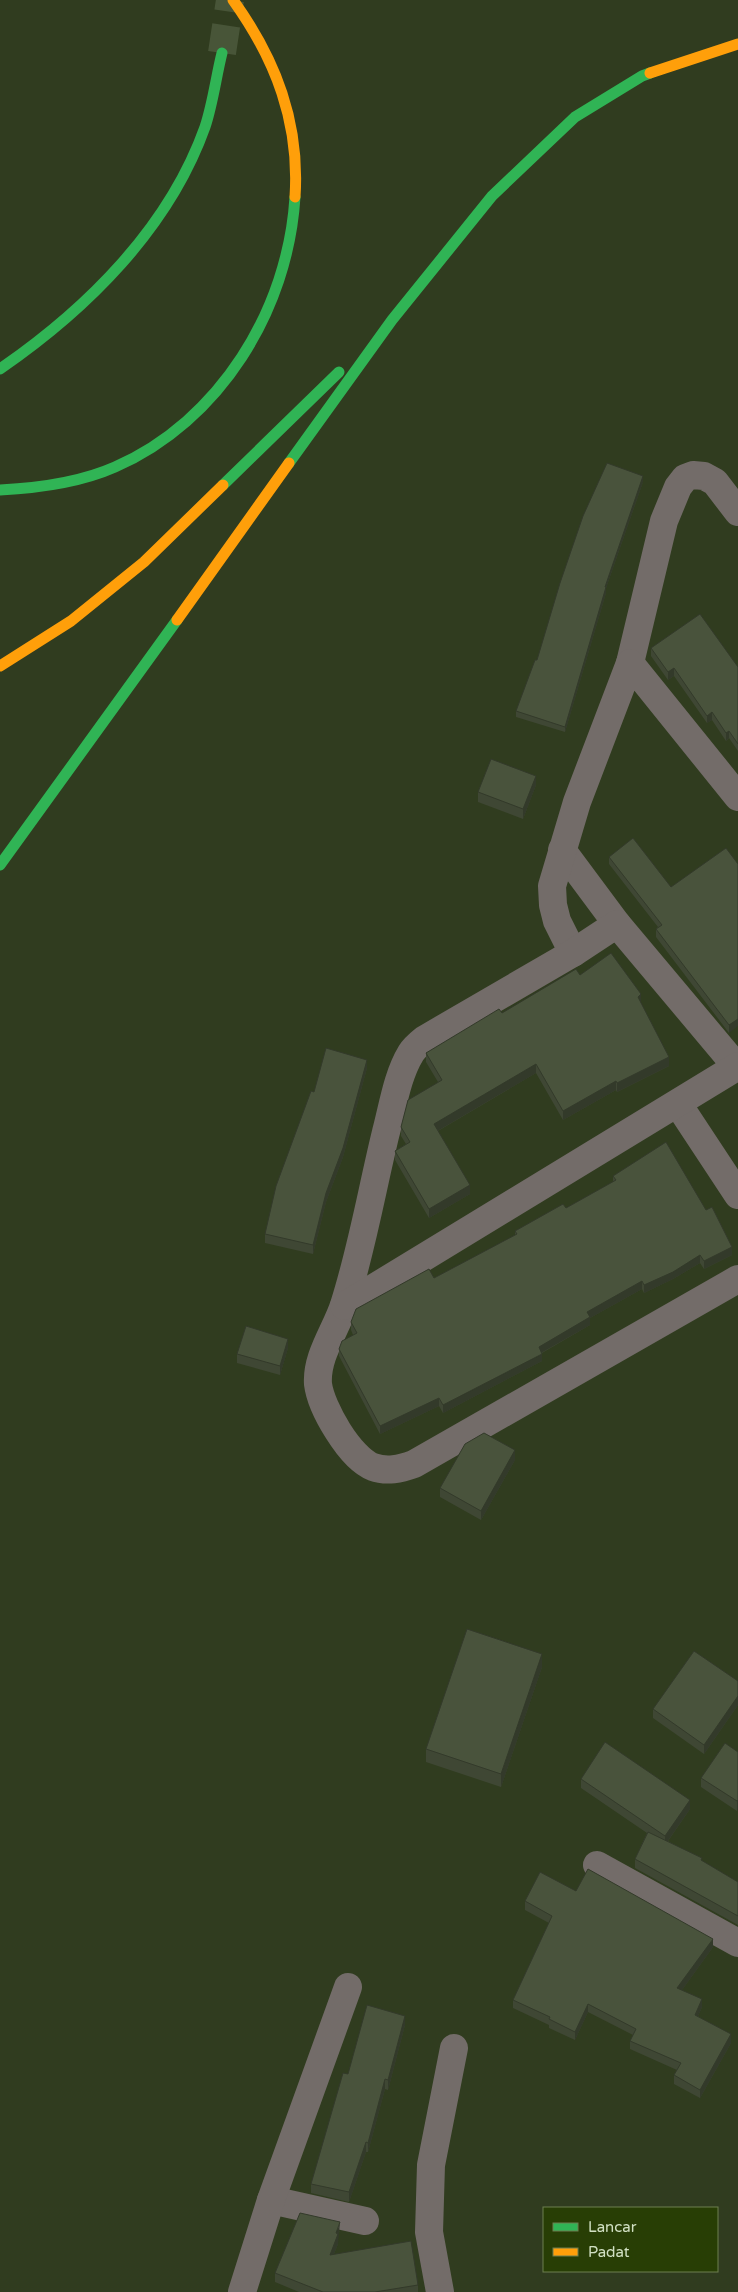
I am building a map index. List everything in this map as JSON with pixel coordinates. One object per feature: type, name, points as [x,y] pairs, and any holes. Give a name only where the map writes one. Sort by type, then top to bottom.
[{"type":"highway","points":[[0,490],[43,487],[83,478],[127,462],[162,441],[194,416],[221,388],[269,312],[284,270],[294,223],[297,168],[290,122],[275,70],[248,19],[233,0]]},
{"type":"highway","points":[[0,865],[392,320],[492,196],[575,117],[642,76],[738,44]]},
{"type":"highway","points":[[0,369],[32,347],[101,287],[148,231],[183,177],[205,126],[222,54]]},
{"type":"highway","points":[[0,666],[71,621],[144,562],[392,320]]},
{"type":"street","points":[[573,953],[557,921],[553,905],[552,886],[562,850],[601,734],[630,663],[664,521],[678,487],[685,478],[693,475],[704,476],[715,482],[738,512]]},
{"type":"street","points":[[630,663],[738,798]]},
{"type":"street","points":[[344,1306],[738,1066],[617,924],[562,850]]},
{"type":"street","points":[[617,924],[573,953],[424,1039],[412,1051],[396,1096],[344,1306],[326,1348],[318,1382],[321,1397],[340,1434],[358,1455],[372,1466],[386,1470],[398,1469],[414,1464],[738,1279]]},
{"type":"street","points":[[678,1104],[738,1195]]},
{"type":"street","points":[[597,1865],[738,1943]]},
{"type":"street","points":[[242,2292],[271,2200],[348,1987]]},
{"type":"street","points":[[440,2292],[429,2232],[431,2165],[454,2048]]},
{"type":"street","points":[[271,2200],[365,2221]]},
{"type":"building","points":[[607,463],[643,476],[605,587],[565,727],[516,711],[535,660],[537,660],[560,583],[583,516]]},
{"type":"building","points":[[700,614],[738,667],[738,744],[729,731],[726,733],[712,712],[707,716],[674,668],[668,672],[651,648]]},
{"type":"building","points":[[491,759],[536,776],[523,809],[478,792]]},
{"type":"building","points":[[633,838],[671,887],[726,848],[738,864],[738,1019],[729,1025],[656,929],[662,925],[609,857]]},
{"type":"building","points":[[611,953],[641,994],[638,997],[669,1057],[617,1083],[616,1081],[563,1111],[536,1064],[434,1124],[470,1185],[429,1209],[395,1151],[410,1142],[401,1127],[408,1100],[442,1080],[426,1053],[499,1009],[502,1013],[576,969],[580,975]]},
{"type":"building","points":[[326,1048],[367,1060],[343,1148],[326,1193],[313,1245],[265,1234],[276,1186],[311,1091],[314,1092]]},
{"type":"building","points":[[666,1142],[706,1210],[712,1207],[732,1247],[704,1261],[700,1255],[673,1272],[644,1285],[642,1281],[587,1312],[590,1317],[539,1347],[542,1354],[443,1405],[439,1398],[380,1426],[339,1349],[342,1341],[357,1333],[351,1322],[356,1309],[429,1269],[434,1278],[517,1234],[515,1231],[563,1204],[566,1208],[616,1180],[613,1176]]},
{"type":"building","points":[[246,1326],[288,1339],[280,1366],[237,1354]]},
{"type":"building","points":[[484,1433],[515,1450],[481,1511],[440,1488],[465,1444]]},
{"type":"building","points":[[467,1629],[542,1654],[501,1774],[426,1749]]},
{"type":"building","points":[[694,1651],[738,1681],[738,1696],[704,1745],[653,1709]]},
{"type":"building","points":[[605,1742],[690,1800],[665,1836],[581,1779]]},
{"type":"building","points":[[725,1743],[738,1752],[737,1801],[701,1778]]},
{"type":"building","points":[[648,1832],[702,1858],[701,1860],[738,1882],[738,1916],[635,1859]]},
{"type":"building","points":[[588,1869],[713,1939],[677,1988],[702,1999],[695,2015],[731,2034],[700,2090],[674,2075],[681,2063],[630,2041],[636,2029],[588,2004],[575,2032],[549,2019],[550,2017],[513,2000],[552,1916],[525,1901],[540,1872],[576,1891]]},
{"type":"building","points":[[367,2005],[405,2016],[388,2080],[385,2079],[368,2143],[366,2142],[349,2192],[311,2184],[343,2073],[348,2074]]},
{"type":"building","points":[[300,2213],[340,2222],[336,2233],[338,2234],[330,2255],[411,2241],[418,2285],[375,2292],[323,2292],[275,2273]]},
{"type":"tunnel","points":[[222,53],[230,0]]},
{"type":"traffic: fast","points":[[0,369],[32,346],[94,293],[147,232],[170,199],[189,164],[205,127],[222,53]]},
{"type":"traffic: fast","points":[[289,463],[392,320],[492,196],[575,117],[650,73]]},
{"type":"traffic: fast","points":[[0,490],[59,484],[115,467],[153,447],[186,421],[216,391],[242,357],[263,320],[279,280],[290,239],[295,197]]},
{"type":"traffic: fast","points":[[223,485],[339,372]]},
{"type":"traffic: fast","points":[[0,865],[177,620]]},
{"type":"traffic: slow","points":[[233,0],[262,46],[282,93],[293,143],[296,170],[295,197]]},
{"type":"traffic: slow","points":[[650,73],[738,44]]},
{"type":"traffic: slow","points":[[177,620],[289,463]]},
{"type":"traffic: slow","points":[[0,666],[71,621],[144,562],[223,485]]}]
